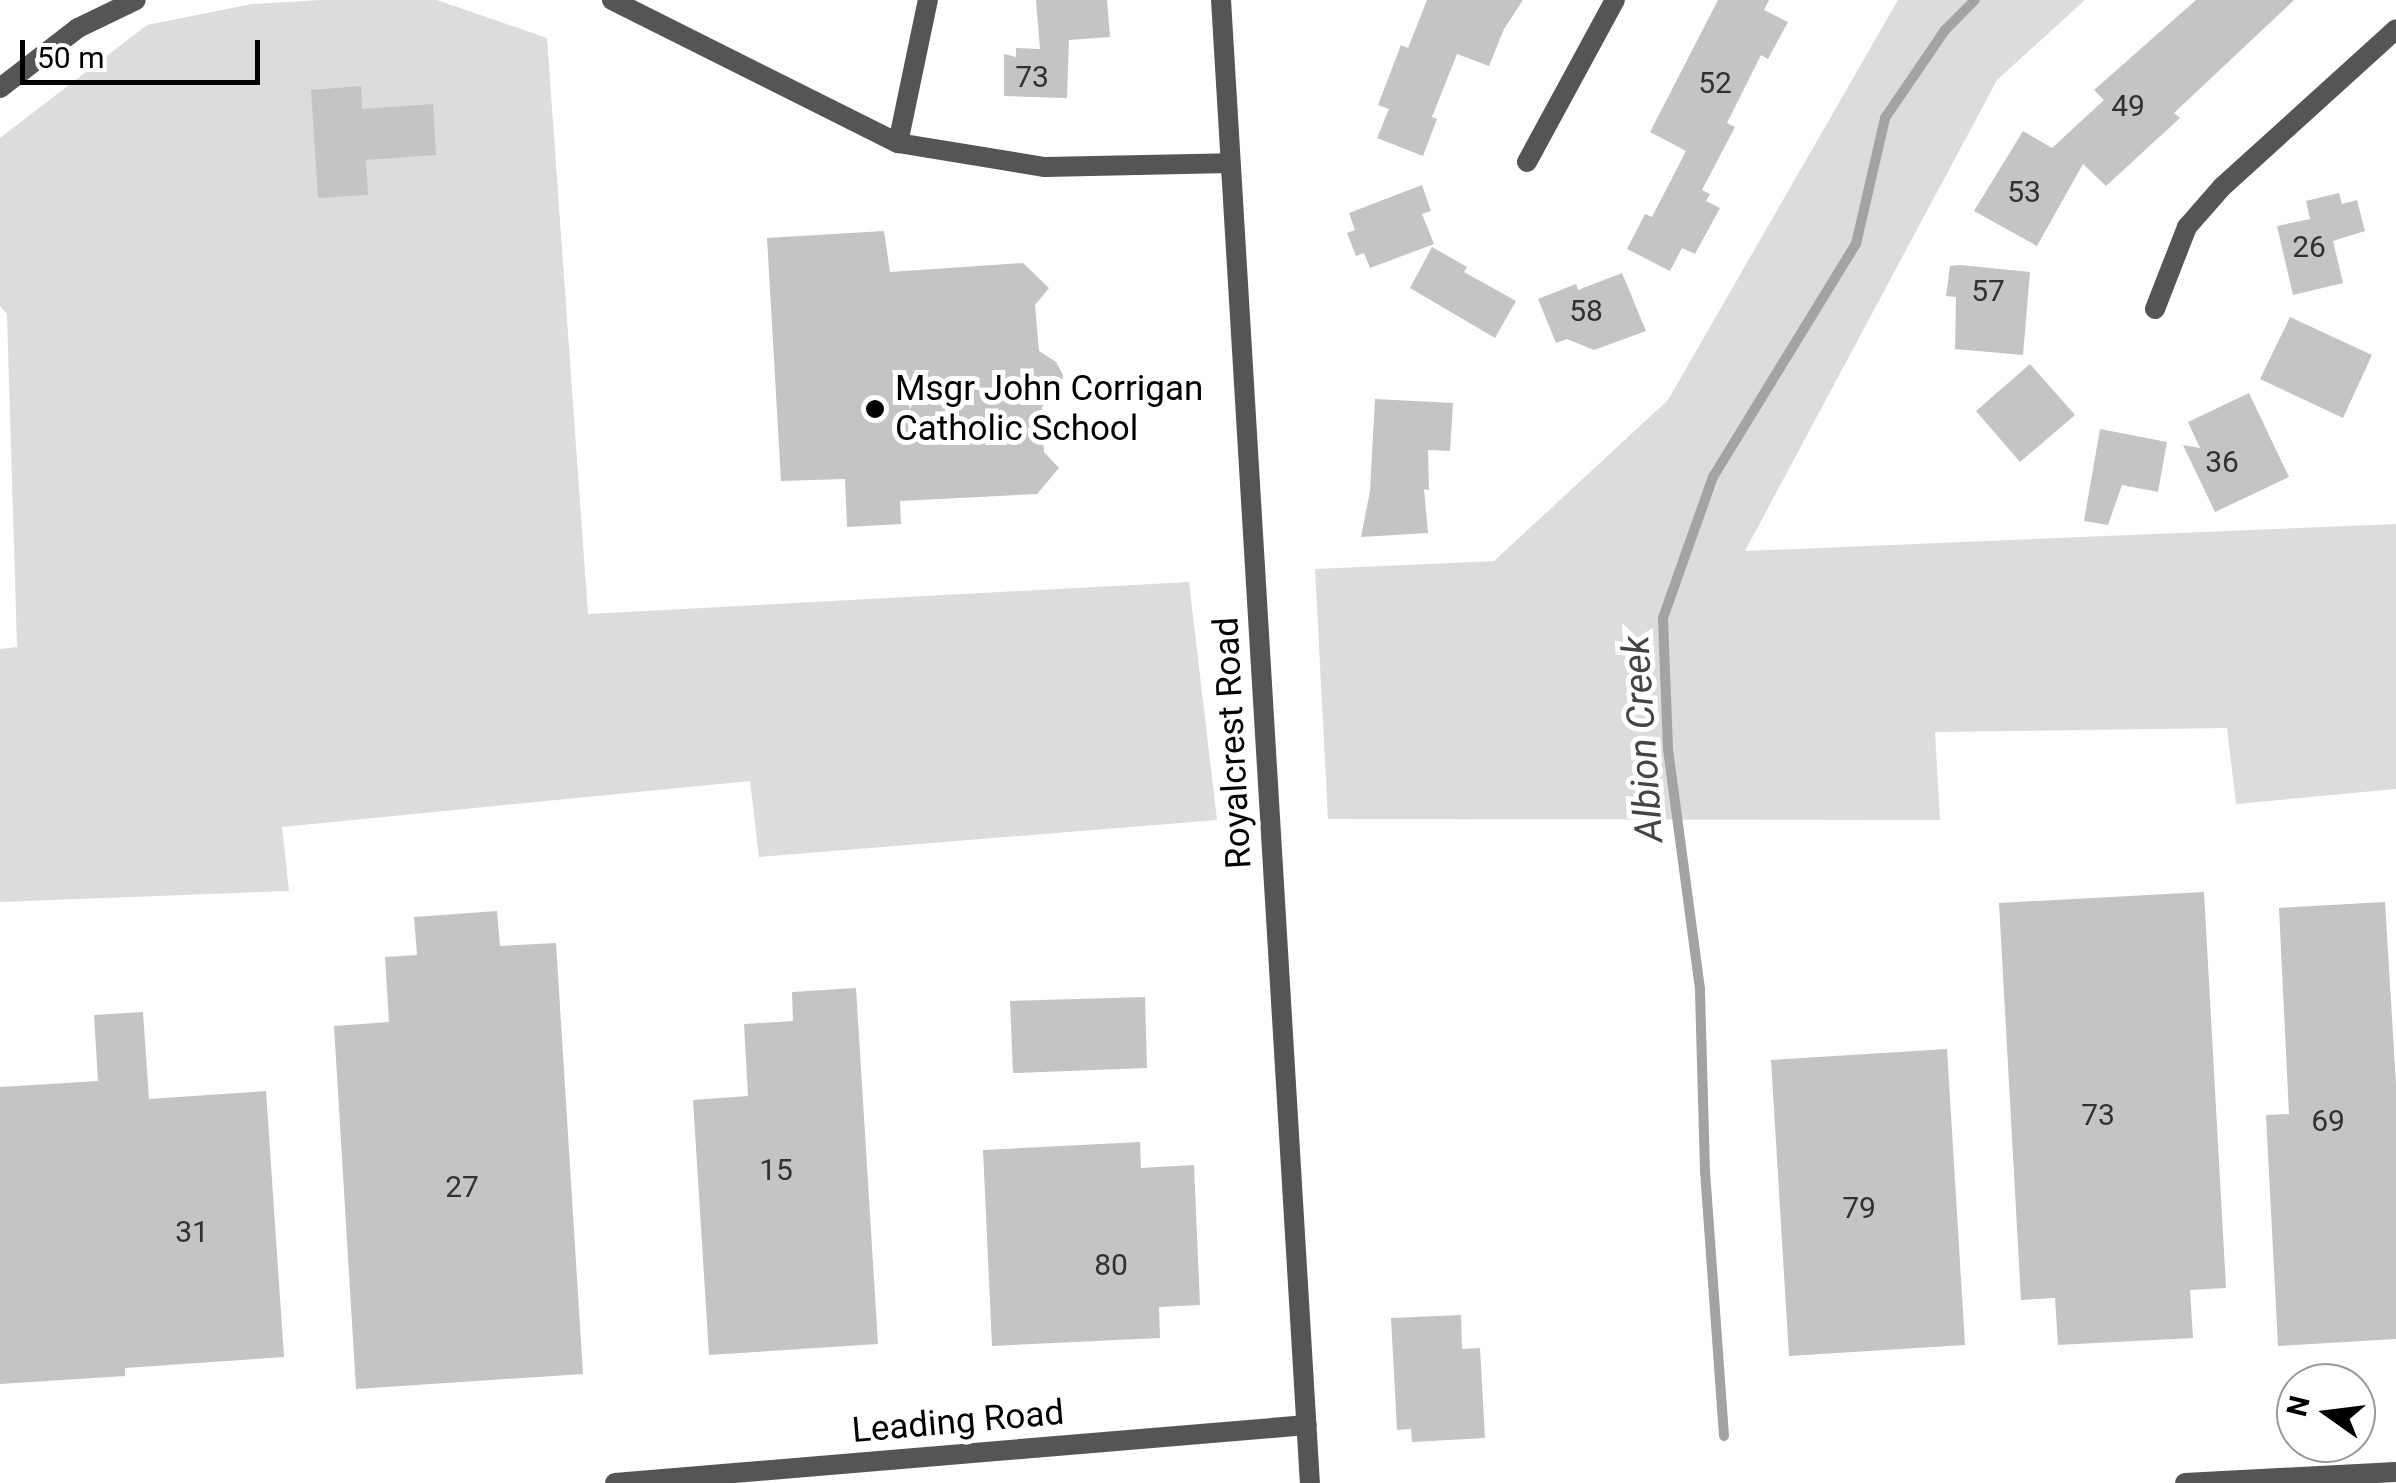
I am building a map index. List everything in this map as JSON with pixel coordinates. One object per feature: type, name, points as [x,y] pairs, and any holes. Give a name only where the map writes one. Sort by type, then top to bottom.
[{"type":"street","points":[[0,88],[78,28],[136,0]]},
{"type":"street","points":[[612,0],[898,142],[1045,166],[1230,163]]},
{"type":"street","points":[[898,142],[928,0]]},
{"type":"street","name":"Royalcrest Road","points":[[1221,0],[1310,1483]]},
{"type":"street","points":[[1527,162],[1615,0]]},
{"type":"street","points":[[2155,308],[2186,227],[2222,187],[2396,29]]},
{"type":"street","name":"Leading Road","points":[[615,1483],[1306,1425]]},
{"type":"street","points":[[2184,1483],[2396,1472]]},
{"type":"shaded area","points":[[437,0],[547,38],[588,614],[1189,582],[1217,820],[759,857],[750,781],[282,827],[289,891],[0,902],[0,649],[17,647],[7,314],[0,306],[0,138],[147,25],[252,4]]},
{"type":"shaded area","points":[[1898,0],[2085,0],[1997,80],[1745,551],[2396,524],[2396,789],[2236,804],[2227,728],[1935,732],[1940,820],[1328,819],[1315,569],[1494,561],[1668,400]]},
{"type":"building","points":[[1036,0],[1107,0],[1110,37],[1069,40],[1067,98],[1004,96],[1004,54],[1016,57],[1016,48],[1040,49]]},
{"type":"building","points":[[1427,0],[1523,0],[1504,29],[1489,66],[1457,54],[1432,117],[1437,119],[1423,156],[1377,138],[1389,109],[1378,105],[1401,45],[1408,48]]},
{"type":"building","points":[[1718,0],[1769,0],[1764,10],[1788,22],[1768,59],[1761,55],[1727,123],[1735,127],[1702,190],[1710,194],[1706,201],[1720,208],[1695,254],[1682,248],[1670,271],[1627,249],[1645,214],[1652,217],[1686,151],[1650,132]]},
{"type":"building","points":[[2196,0],[2294,0],[2174,113],[2180,118],[2106,186],[2083,164],[2037,246],[1974,211],[2023,131],[2052,148],[2104,100],[2094,90]]},
{"type":"building","points":[[361,86],[362,109],[433,104],[436,155],[366,160],[368,195],[318,198],[311,90]]},
{"type":"building","points":[[1422,185],[1431,211],[1422,214],[1434,244],[1370,268],[1364,253],[1356,256],[1347,233],[1355,230],[1349,213]]},
{"type":"building","points":[[2339,193],[2342,204],[2357,200],[2365,231],[2333,241],[2343,283],[2293,295],[2277,226],[2310,219],[2306,201]]},
{"type":"building","points":[[884,231],[890,272],[1023,263],[1049,288],[1035,305],[1039,351],[1056,362],[1063,375],[1061,391],[1042,407],[1044,452],[1059,468],[1037,494],[900,501],[901,524],[847,527],[845,479],[781,481],[767,238]]},
{"type":"building","points":[[1432,247],[1467,267],[1464,272],[1516,301],[1495,338],[1410,288]]},
{"type":"building","points":[[1950,266],[2030,272],[2023,355],[1955,349],[1956,297],[1946,296]]},
{"type":"building","points":[[1622,273],[1646,331],[1594,350],[1567,339],[1556,343],[1538,299],[1576,284],[1578,290]]},
{"type":"building","points":[[2290,317],[2372,355],[2343,418],[2260,379]]},
{"type":"building","points":[[2030,364],[2075,415],[2020,462],[1976,411]]},
{"type":"building","points":[[2249,393],[2289,477],[2215,512],[2183,445],[2200,448],[2188,422]]},
{"type":"building","points":[[1375,399],[1453,403],[1450,451],[1428,450],[1429,490],[1424,489],[1428,533],[1361,537],[1370,491]]},
{"type":"building","points":[[2100,429],[2167,442],[2158,492],[2122,485],[2108,525],[2084,521]]},
{"type":"building","points":[[2204,892],[2226,1288],[2190,1290],[2193,1338],[2058,1345],[2055,1298],[2021,1300],[1999,903]]},
{"type":"building","points":[[2385,902],[2396,1084],[2396,1339],[2278,1346],[2266,1115],[2289,1114],[2279,908]]},
{"type":"building","points":[[497,911],[500,946],[556,943],[583,1374],[356,1389],[334,1026],[389,1022],[385,957],[417,955],[414,917]]},
{"type":"building","points":[[856,988],[878,1344],[709,1355],[693,1100],[748,1096],[744,1024],[793,1021],[792,992]]},
{"type":"building","points":[[1145,997],[1147,1068],[1013,1073],[1010,1001]]},
{"type":"building","points":[[143,1012],[149,1099],[266,1091],[284,1357],[125,1368],[125,1376],[0,1384],[0,1087],[98,1081],[94,1015]]},
{"type":"building","points":[[1947,1049],[1965,1345],[1789,1356],[1771,1060]]},
{"type":"building","points":[[1140,1142],[1141,1168],[1194,1165],[1200,1305],[1159,1307],[1160,1338],[992,1346],[983,1150]]},
{"type":"building","points":[[1461,1315],[1462,1349],[1480,1348],[1485,1438],[1412,1442],[1411,1429],[1397,1430],[1391,1318]]},
{"type":"waterway","name":"Albion Creek","points":[[1724,1436],[1705,1171],[1700,989],[1668,749],[1663,618],[1713,477],[1856,244],[1885,118],[1945,30],[1975,0]]},
{"type":"place","name":"Msgr John Corrigan Catholic School","points":[[875,409]]}]
